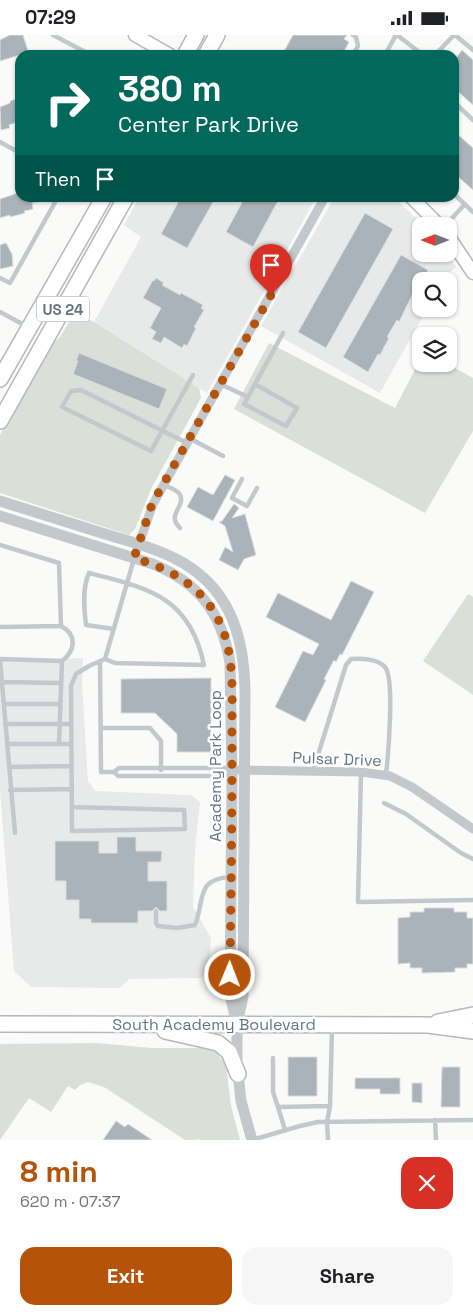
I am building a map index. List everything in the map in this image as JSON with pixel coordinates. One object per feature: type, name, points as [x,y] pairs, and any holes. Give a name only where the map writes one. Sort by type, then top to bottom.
[{"type":"highway","points":[[188,50],[196,35]]},
{"type":"highway","points":[[209,50],[218,35]]},
{"type":"highway","name":"US 24","points":[[0,379],[101,202]]},
{"type":"highway","name":"US 24","points":[[0,421],[123,202]]},
{"type":"highway","name":"South Academy Boulevard","points":[[428,1025],[473,1015]]},
{"type":"highway","name":"South Academy Boulevard","points":[[0,1024],[428,1025],[473,1031]]},
{"type":"highway","points":[[134,1024],[218,1043],[229,1052],[238,1074]]},
{"type":"main road","points":[[135,35],[161,50]]},
{"type":"main road","points":[[416,202],[431,217]]},
{"type":"main road","points":[[458,250],[473,273]]},
{"type":"street","points":[[134,558],[148,513],[322,202]]},
{"type":"street","name":"Academy Park Loop","points":[[0,501],[174,558],[205,579],[231,614],[240,638],[245,670],[243,996],[237,1024]]},
{"type":"street","name":"Academy Park Loop","points":[[0,516],[170,571],[185,580],[206,601],[219,621],[228,647],[230,663],[232,772],[230,995],[237,1024]]},
{"type":"street","name":"Pulsar Drive","points":[[232,772],[361,772],[386,775],[412,787],[473,829]]},
{"type":"street","points":[[237,1024],[238,1074],[241,1101],[252,1140]]},
{"type":"lane","points":[[53,35],[82,50]]},
{"type":"lane","points":[[353,35],[356,37],[358,46],[356,50]]},
{"type":"lane","points":[[388,50],[397,35],[416,50]]},
{"type":"lane","points":[[440,50],[454,35],[473,50]]},
{"type":"lane","points":[[459,107],[473,120]]},
{"type":"lane","points":[[0,142],[15,150]]},
{"type":"lane","points":[[459,199],[473,212]]},
{"type":"lane","points":[[0,278],[10,283],[55,202]]},
{"type":"lane","points":[[453,217],[465,204]]},
{"type":"lane","points":[[0,313],[30,328]]},
{"type":"lane","points":[[255,383],[297,408],[286,426],[244,404],[255,383],[283,333]]},
{"type":"lane","points":[[192,375],[162,431],[151,451],[62,407],[71,391],[81,389],[162,431],[223,457]]},
{"type":"lane","points":[[220,384],[248,397]]},
{"type":"lane","points":[[242,479],[232,498],[247,507],[257,488]]},
{"type":"lane","points":[[164,485],[177,491],[180,496],[181,502],[174,519],[180,528]]},
{"type":"lane","points":[[0,545],[59,563],[61,626]]},
{"type":"lane","points":[[134,558],[114,629],[103,660],[101,772],[114,772],[119,768],[232,772]]},
{"type":"lane","points":[[72,807],[184,810],[185,829],[72,831],[71,686],[76,674],[103,660],[116,663],[204,665],[200,644],[188,621],[176,608],[159,596],[127,583],[89,573],[86,580],[86,625],[114,629]]},
{"type":"lane","points":[[0,627],[61,626],[67,629],[73,642],[71,653],[62,661],[0,659],[15,833]]},
{"type":"lane","points":[[312,772],[346,665],[351,659],[363,658],[383,664],[390,684],[389,754],[386,775]]},
{"type":"lane","points":[[59,744],[62,661]]},
{"type":"lane","points":[[2,682],[61,683]]},
{"type":"lane","points":[[4,704],[60,704]]},
{"type":"lane","points":[[5,724],[71,724]]},
{"type":"lane","points":[[101,728],[150,729],[161,741],[161,776]]},
{"type":"lane","points":[[7,744],[71,744]]},
{"type":"lane","points":[[9,767],[71,766]]},
{"type":"lane","points":[[114,772],[118,776],[161,776],[232,772]]},
{"type":"lane","points":[[361,772],[358,901],[473,900]]},
{"type":"lane","points":[[10,790],[72,789]]},
{"type":"lane","points":[[384,803],[406,814],[460,853],[473,859]]},
{"type":"lane","points":[[156,911],[156,923],[158,926],[170,928],[195,925],[204,887],[211,881],[220,878],[244,877]]},
{"type":"lane","points":[[328,1140],[327,1122],[330,1107],[332,1025]]},
{"type":"lane","points":[[273,1058],[273,1092],[285,1130]]},
{"type":"lane","points":[[278,1107],[330,1107]]},
{"type":"lane","points":[[436,1120],[436,1140]]},
{"type":"lane","points":[[252,1140],[307,1124],[327,1122],[473,1120]]},
{"type":"shaded area","points":[[137,202],[314,202],[207,393],[94,322],[141,237],[124,225]]},
{"type":"shaded area","points":[[332,202],[398,202],[415,217],[412,217],[412,263],[453,263],[456,267],[450,272],[412,272],[412,317],[423,317],[417,327],[412,327],[412,336],[380,393],[261,326]]},
{"type":"shaded area","points":[[75,312],[199,388],[201,398],[151,489],[135,529],[129,535],[0,493],[0,435],[48,348],[60,337]]},
{"type":"shaded area","points":[[269,343],[395,408],[414,372],[457,372],[457,369],[473,378],[473,431],[425,513],[234,409]]},
{"type":"shaded area","points":[[468,594],[473,597],[473,695],[423,661]]},
{"type":"shaded area","points":[[83,658],[82,684],[88,781],[95,791],[191,795],[200,802],[195,849],[193,907],[211,938],[209,969],[202,978],[129,979],[120,988],[31,987],[14,971],[0,790],[0,661]]},
{"type":"shaded area","points":[[96,1043],[152,1048],[207,1048],[215,1051],[226,1065],[231,1106],[240,1140],[185,1140],[104,1087],[88,1082],[80,1085],[75,1090],[68,1086],[51,1112],[29,1098],[0,1140],[0,1044]]},
{"type":"building","points":[[10,35],[23,35],[28,50],[15,50],[15,56],[0,61],[0,40]]},
{"type":"building","points":[[293,35],[347,35],[344,39],[349,42],[345,50],[285,50]]},
{"type":"building","points":[[462,50],[473,60],[473,105],[459,92],[459,54]]},
{"type":"building","points":[[15,100],[15,123],[9,125],[10,128],[1,130],[0,107],[10,103],[10,101]]},
{"type":"building","points":[[459,135],[473,148],[473,190],[459,177]]},
{"type":"building","points":[[15,194],[15,202],[36,202],[32,203],[33,209],[24,211],[25,213],[0,218],[0,199]]},
{"type":"building","points":[[178,202],[213,202],[187,248],[161,234]]},
{"type":"building","points":[[242,202],[277,202],[253,247],[226,232]]},
{"type":"building","points":[[365,213],[393,229],[326,348],[298,332]]},
{"type":"building","points":[[6,243],[12,254],[13,266],[0,269],[0,245]]},
{"type":"building","points":[[401,255],[412,261],[412,263],[428,270],[427,272],[412,272],[412,295],[399,322],[397,320],[387,337],[389,338],[380,355],[378,354],[368,372],[343,357]]},
{"type":"building","points":[[156,278],[164,283],[162,285],[203,305],[201,308],[204,310],[194,327],[196,328],[187,346],[184,344],[182,348],[164,337],[161,343],[152,339],[156,332],[150,328],[161,308],[143,298]]},
{"type":"building","points":[[79,353],[167,389],[159,409],[73,374]]},
{"type":"building","points":[[225,475],[235,480],[213,521],[187,507],[198,487],[213,495]]},
{"type":"building","points":[[234,504],[239,508],[232,518],[245,514],[256,555],[244,559],[238,570],[219,560],[225,547],[233,552],[225,526],[219,522],[222,521]]},
{"type":"building","points":[[351,581],[374,592],[342,655],[340,654],[336,662],[334,660],[305,722],[275,707],[303,651],[313,655],[319,644],[266,617],[278,593],[331,620]]},
{"type":"building","points":[[211,678],[211,752],[177,752],[177,734],[155,713],[121,713],[121,679]]},
{"type":"building","points":[[117,837],[136,837],[136,851],[162,851],[161,862],[148,862],[148,881],[167,881],[167,911],[160,911],[156,907],[152,911],[138,911],[138,923],[91,923],[91,919],[79,919],[79,900],[66,900],[66,881],[55,881],[55,841],[99,841],[99,853],[117,853]]},
{"type":"building","points":[[424,908],[454,908],[454,912],[467,912],[467,918],[473,918],[473,964],[467,964],[467,968],[455,968],[455,972],[422,973],[422,968],[410,968],[410,963],[398,964],[398,918],[410,917],[410,912],[424,912]]},
{"type":"building","points":[[288,1057],[317,1057],[317,1096],[288,1096]]},
{"type":"building","points":[[442,1067],[460,1067],[460,1107],[441,1107]]},
{"type":"building","points":[[355,1078],[400,1078],[400,1094],[380,1094],[380,1089],[355,1089]]},
{"type":"building","points":[[412,1083],[422,1083],[422,1103],[412,1102]]},
{"type":"building","points":[[116,1121],[125,1127],[128,1124],[152,1140],[103,1140]]},
{"type":"route","points":[[230,975],[232,768],[231,677],[228,647],[219,621],[212,610],[206,601],[185,580],[170,571],[134,558],[152,504],[271,295]]}]
